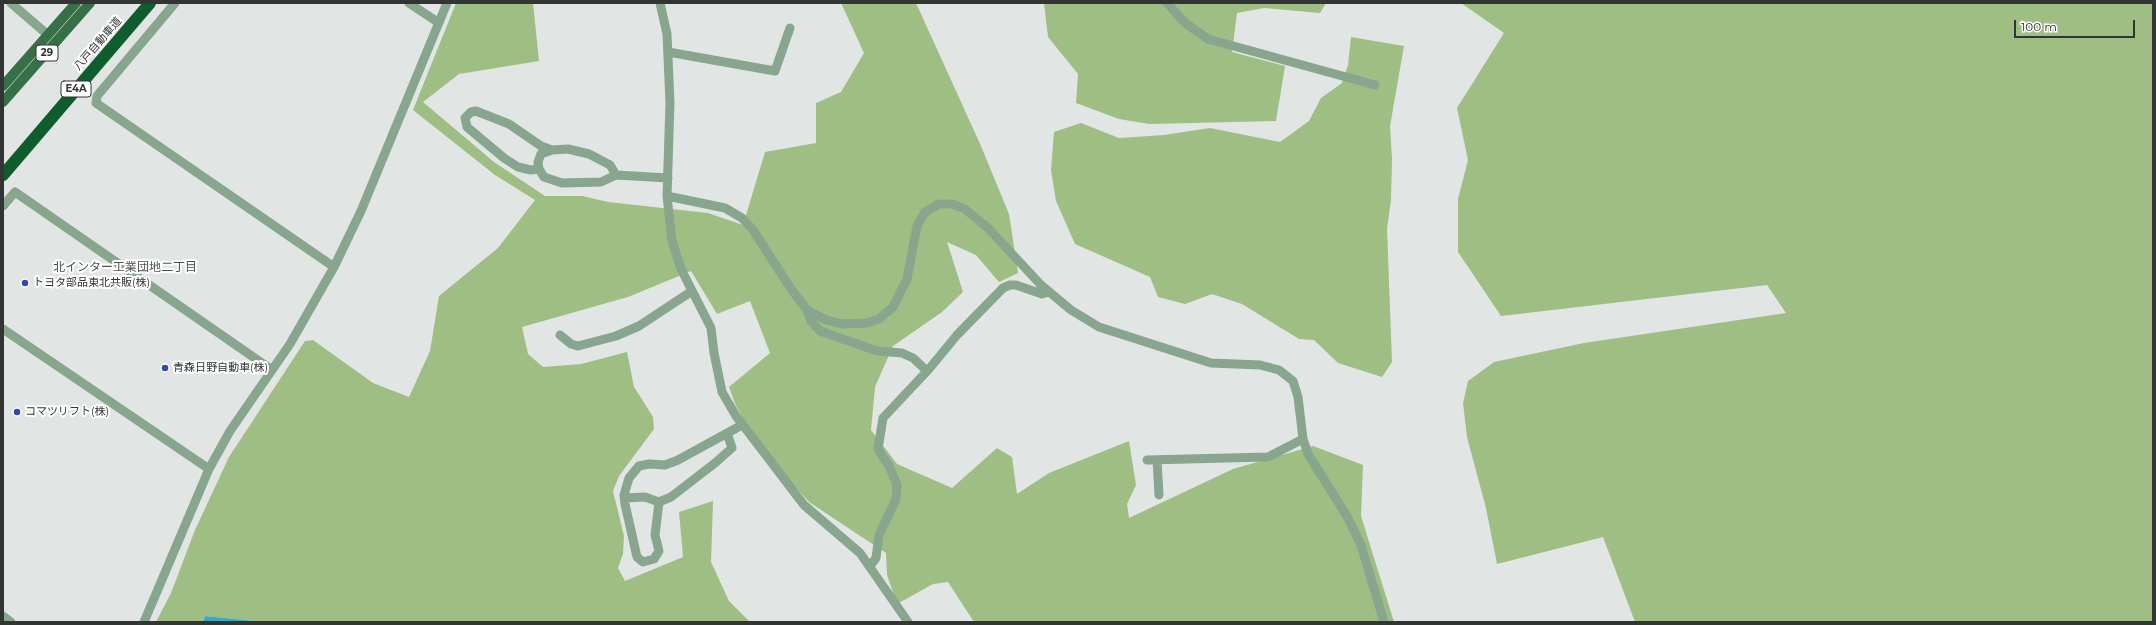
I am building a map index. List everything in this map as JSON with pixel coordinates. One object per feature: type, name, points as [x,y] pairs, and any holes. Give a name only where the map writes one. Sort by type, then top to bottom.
[{"type":"highway","name":"八戸自動車道","points":[[3,175],[150,3]]},
{"type":"main road","name":"29","points":[[3,86],[76,3]]},
{"type":"main road","name":"29","points":[[3,102],[90,3]]},
{"type":"street","points":[[11,3],[48,35]]},
{"type":"street","points":[[175,3],[97,96],[96,103],[334,267]]},
{"type":"street","points":[[409,3],[439,23]]},
{"type":"street","points":[[144,622],[209,469],[230,431],[272,370],[315,303],[361,212],[447,3]]},
{"type":"street","points":[[660,3],[667,34],[668,52],[670,103],[667,196],[672,241],[681,269],[711,328],[714,353],[722,392],[742,425],[804,505],[840,534],[860,553],[908,622]]},
{"type":"street","points":[[1167,3],[1185,22],[1208,39],[1375,85]]},
{"type":"street","points":[[668,52],[775,71],[790,28]]},
{"type":"street","points":[[539,169],[531,170],[518,166],[504,158],[467,127],[465,118],[471,112],[476,111],[509,124],[541,146],[552,150]]},
{"type":"street","points":[[616,175],[610,165],[589,154],[568,149],[552,150],[542,154],[538,162],[539,169],[544,177],[562,182],[602,182],[616,175],[668,178]]},
{"type":"street","points":[[3,206],[15,192],[272,370]]},
{"type":"street","points":[[667,196],[725,208],[742,218],[753,230],[791,289],[807,310],[811,322],[820,331],[877,351],[902,353],[913,358],[927,371]]},
{"type":"street","points":[[807,310],[826,320],[842,324],[867,323],[880,319],[893,307],[907,279],[917,226],[924,212],[939,204],[952,204],[965,209],[988,228],[1049,292],[1071,310],[1099,327],[1211,363],[1260,365],[1279,370],[1293,381],[1298,397],[1303,440],[1315,468],[1348,518],[1361,545],[1384,622]]},
{"type":"street","points":[[870,566],[876,558],[879,535],[896,499],[896,485],[889,466],[878,449],[883,418],[927,371],[957,335],[1003,288],[1010,285],[1016,285],[1042,294],[1049,292]]},
{"type":"street","points":[[560,334],[571,344],[578,346],[616,336],[639,326],[692,291]]},
{"type":"street","points":[[3,329],[209,469]]},
{"type":"street","points":[[660,502],[655,535],[659,551],[654,559],[643,562],[637,557],[625,498],[629,478],[639,466],[649,464],[665,465],[678,460],[742,425]]},
{"type":"street","points":[[625,498],[645,496],[660,502],[671,497],[715,464],[732,448],[727,433]]},
{"type":"street","points":[[1159,495],[1152,460],[1268,457],[1303,440]]},
{"type":"street","points":[[3,616],[11,622]]},
{"type":"green space","points":[[456,3],[533,3],[539,61],[459,74],[423,102],[494,162],[545,196],[582,196],[608,202],[708,213],[743,225],[765,152],[816,143],[816,103],[841,92],[864,53],[841,3],[916,3],[981,146],[1009,214],[1018,273],[999,282],[976,255],[947,242],[963,292],[942,312],[893,346],[875,387],[871,430],[897,464],[952,488],[997,448],[1012,457],[1017,494],[1049,473],[1129,441],[1136,485],[1127,504],[1129,518],[1233,469],[1313,446],[1363,465],[1361,516],[1394,622],[974,622],[948,582],[933,584],[897,604],[887,575],[886,553],[809,502],[757,444],[736,406],[729,387],[770,353],[750,301],[717,314],[691,271],[628,297],[522,327],[528,354],[543,367],[581,364],[627,352],[634,387],[653,417],[654,429],[619,476],[613,491],[624,536],[623,554],[618,568],[625,581],[683,557],[679,512],[713,501],[711,562],[729,601],[750,622],[265,622],[205,616],[203,622],[156,622],[171,593],[195,530],[229,457],[305,341],[313,340],[373,383],[409,397],[430,351],[439,296],[498,248],[535,200],[495,175],[413,110]]},
{"type":"green space","points":[[1044,3],[1326,3],[1320,13],[1264,8],[1237,13],[1232,52],[1285,66],[1276,121],[1149,124],[1119,119],[1076,103],[1078,74],[1048,37]]},
{"type":"green space","points":[[1461,3],[2153,3],[2153,622],[1635,622],[1603,537],[1497,564],[1486,508],[1467,437],[1463,403],[1468,381],[1494,362],[1584,343],[1786,313],[1767,285],[1501,316],[1458,252],[1458,199],[1468,160],[1457,108],[1504,33]]},
{"type":"green space","points":[[1351,37],[1404,46],[1390,126],[1392,159],[1391,200],[1387,229],[1392,362],[1382,377],[1338,363],[1314,340],[1299,339],[1242,304],[1212,294],[1185,304],[1158,297],[1150,277],[1075,244],[1056,201],[1051,170],[1054,132],[1081,123],[1119,138],[1164,135],[1210,128],[1280,142],[1309,121],[1321,98],[1342,83],[1348,65]]},
{"type":"water","points":[[205,616],[265,622],[203,622]]},
{"type":"place","name":"トヨタ部品東北共販(株)","points":[[25,283]]},
{"type":"place","name":"青森日野自動車(株)","points":[[165,368]]},
{"type":"place","name":"コマツリフト(株)","points":[[17,412]]},
{"type":"district","name":"北インター工業団地二丁目","points":[[125,267]]}]
